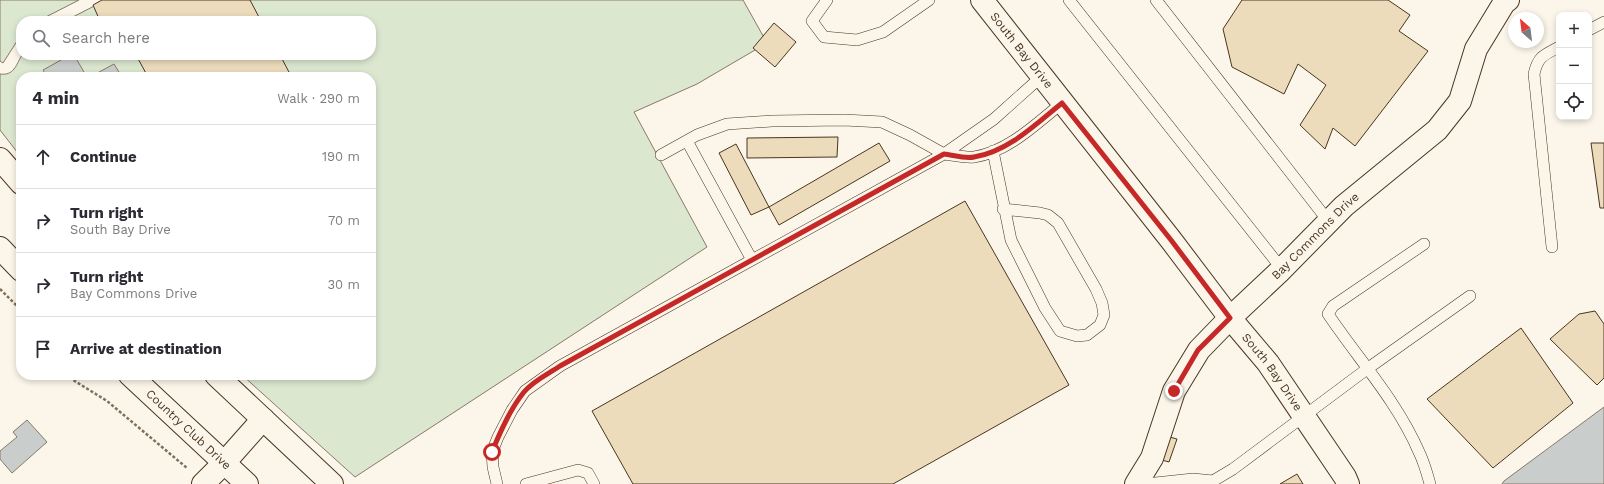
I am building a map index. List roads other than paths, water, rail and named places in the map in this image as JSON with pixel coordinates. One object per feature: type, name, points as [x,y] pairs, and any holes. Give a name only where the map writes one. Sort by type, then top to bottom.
[{"type":"street","name":"South Bay Drive","points":[[982,0],[1171,240],[1230,318],[1268,363],[1345,477],[1348,484]]},
{"type":"street","name":"Bay Commons Drive","points":[[1136,484],[1152,458],[1174,391],[1198,350],[1282,269],[1344,206],[1436,130],[1460,101],[1476,49],[1504,3],[1508,0]]},
{"type":"street","points":[[0,159],[16,177]]},
{"type":"street","points":[[0,248],[16,265]]},
{"type":"street","name":"Country Club Drive","points":[[135,380],[247,484]]},
{"type":"street","points":[[221,380],[332,484]]},
{"type":"street","points":[[203,484],[224,463],[263,418]]},
{"type":"lane","points":[[827,0],[812,21],[824,37],[858,40],[883,32],[929,0]]},
{"type":"lane","points":[[1069,0],[1282,269]]},
{"type":"lane","points":[[1156,0],[1329,222]]},
{"type":"lane","points":[[1592,28],[1604,22]]},
{"type":"lane","points":[[1552,247],[1534,74],[1537,62],[1541,56],[1557,48]]},
{"type":"lane","points":[[497,484],[492,452],[512,410],[525,391],[560,366],[944,154],[994,119],[1042,76]]},
{"type":"lane","points":[[661,155],[697,135],[727,124],[772,121],[867,121],[882,122],[910,135],[944,154],[974,157],[1000,149],[1015,141],[1062,103]]},
{"type":"lane","points":[[687,141],[752,260]]},
{"type":"lane","points":[[993,151],[1003,209],[1014,246],[1045,308],[1060,331],[1077,336],[1087,335],[1100,325],[1104,315],[1102,303],[1096,289],[1058,223],[1048,215],[1003,209]]},
{"type":"lane","points":[[1424,244],[1333,306],[1328,314],[1408,429],[1420,453],[1430,484]]},
{"type":"lane","points":[[1146,484],[1193,479],[1213,481],[1233,469],[1367,368],[1470,296]]},
{"type":"lane","points":[[526,484],[578,470],[588,473],[594,484]]}]
